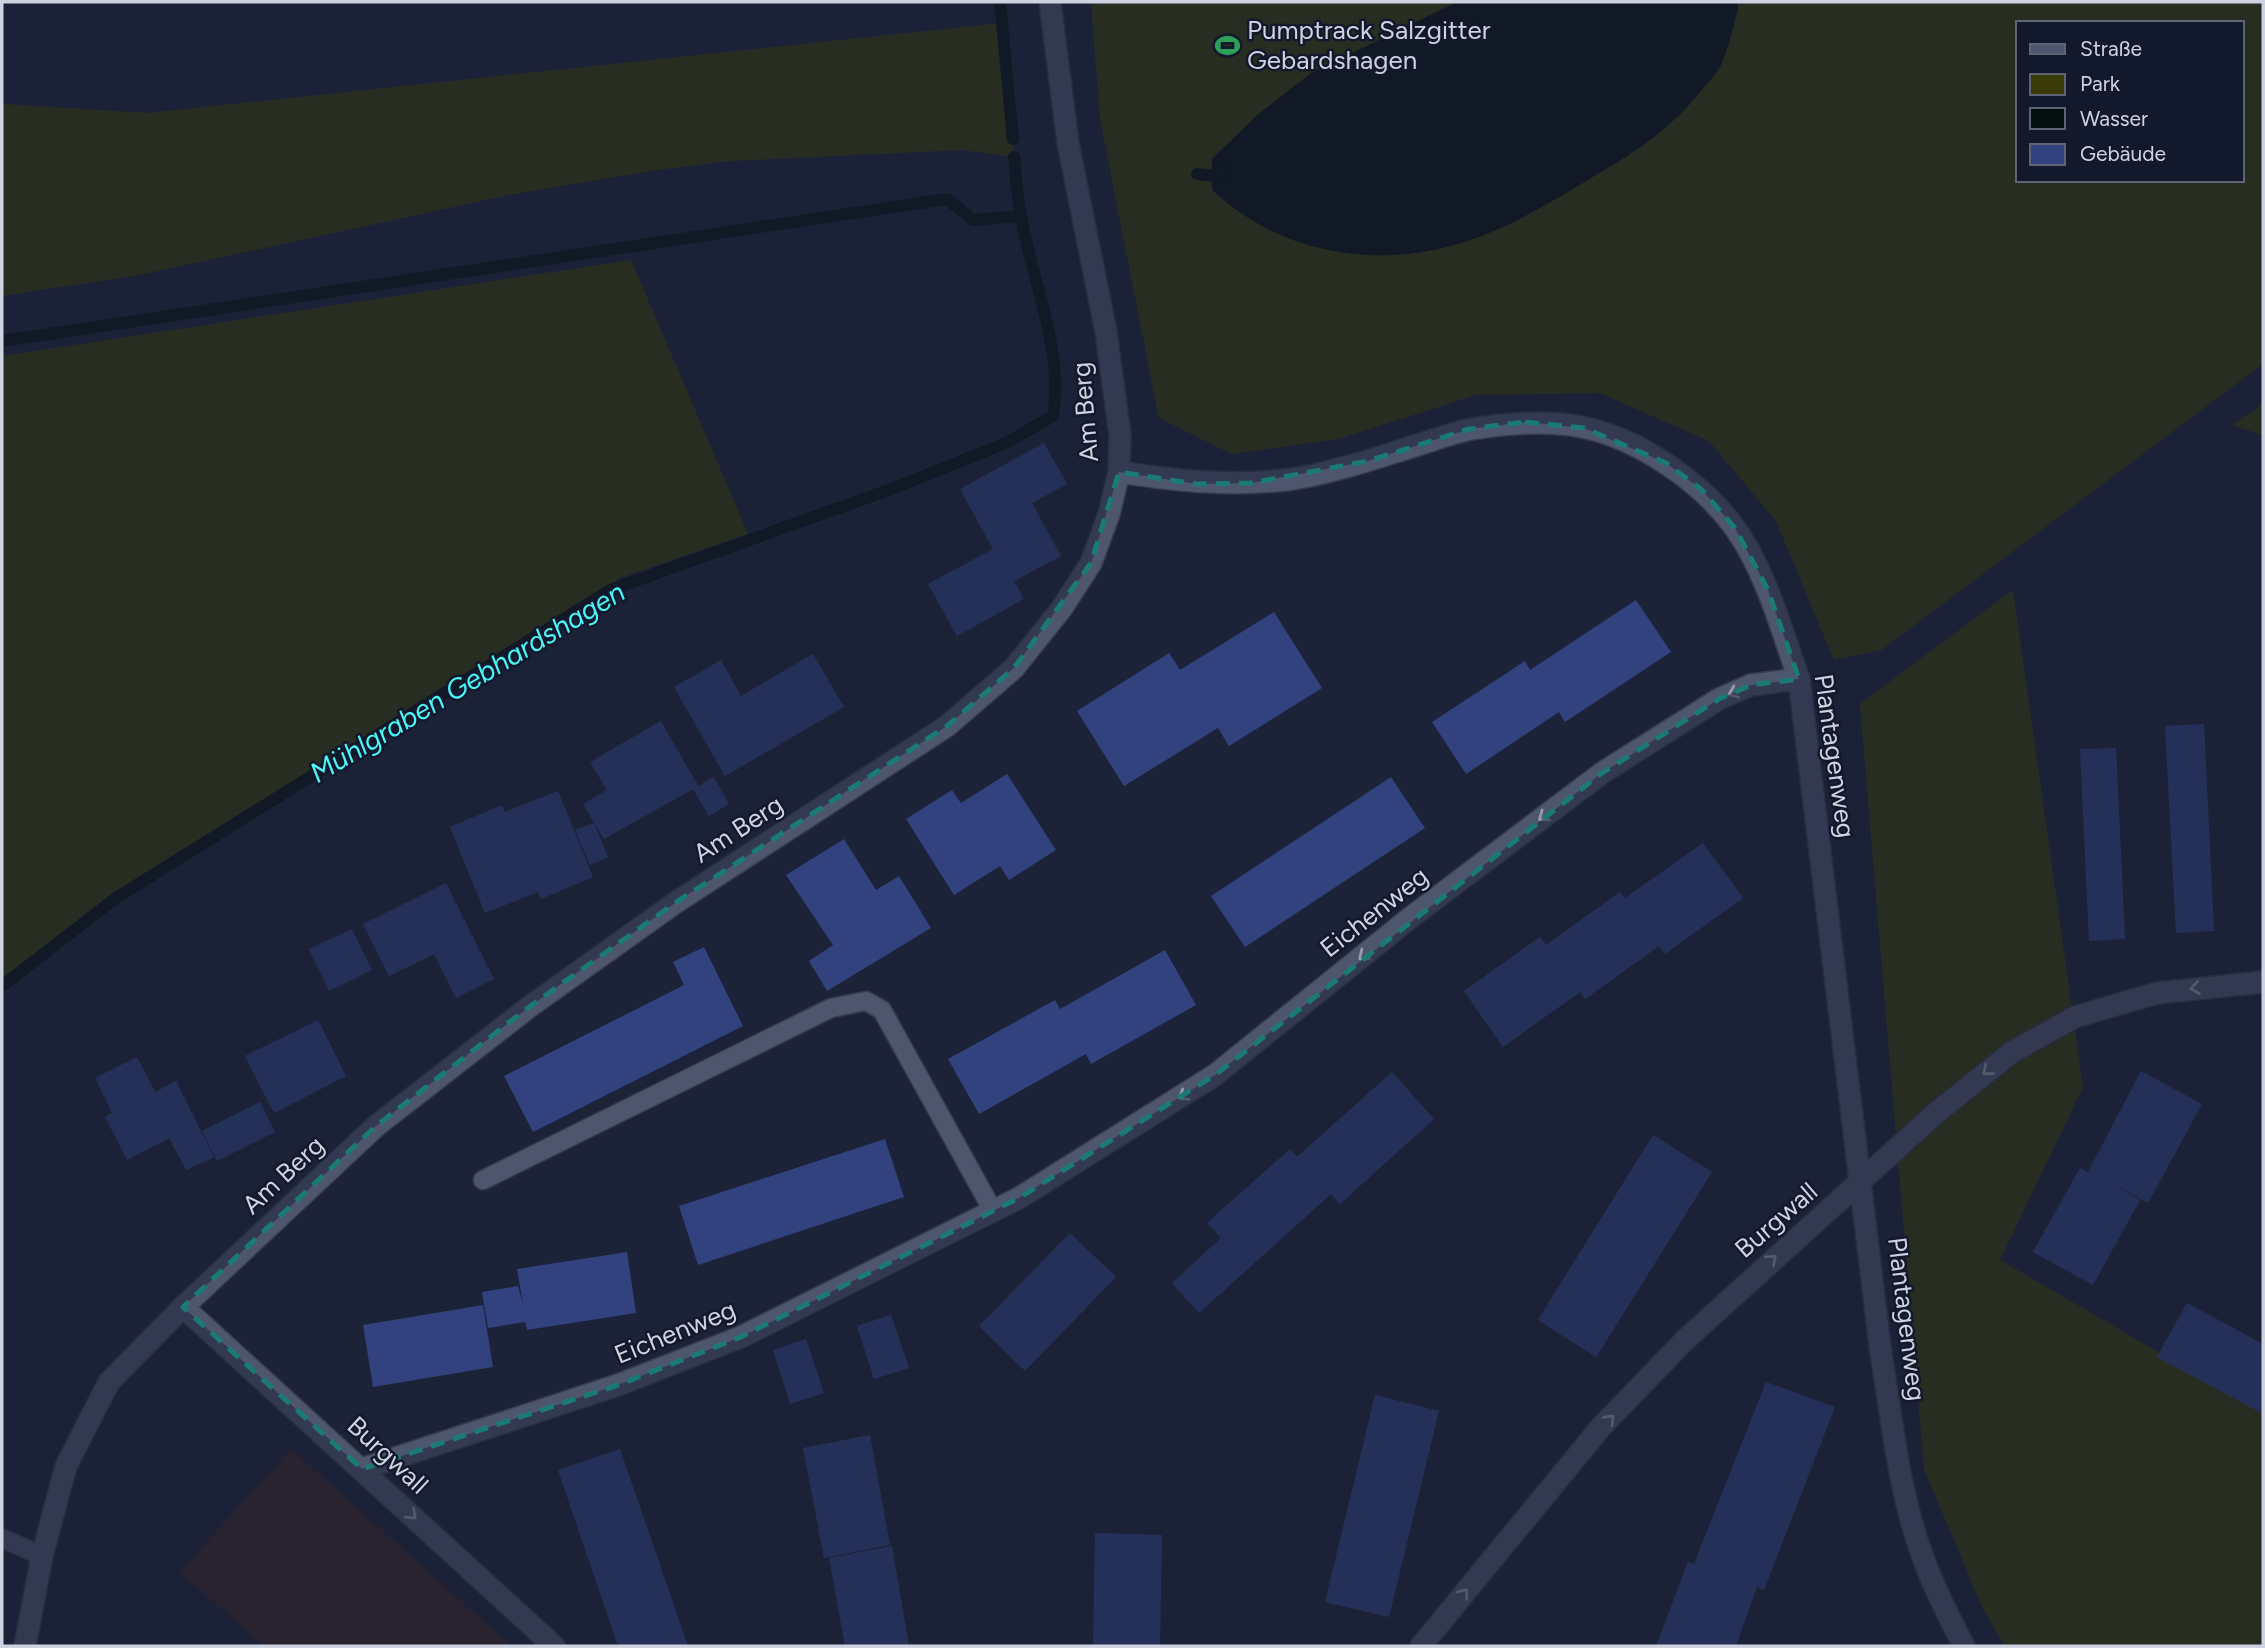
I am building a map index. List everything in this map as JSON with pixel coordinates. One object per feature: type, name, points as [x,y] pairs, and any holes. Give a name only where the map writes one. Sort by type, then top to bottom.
[{"type":"street","name":"Am Berg","points":[[24,1646],[42,1556],[66,1466],[109,1382],[183,1307],[376,1126],[529,1007],[675,903],[947,726],[1014,668],[1062,608],[1091,563],[1109,514],[1119,472],[1120,435],[1116,393],[1068,143],[1050,2]]},
{"type":"street","name":"Plantagenweg","points":[[1119,472],[1197,484],[1251,484],[1295,478],[1368,461],[1469,429],[1525,422],[1584,428],[1666,463],[1701,489],[1735,528],[1768,590],[1799,679],[1881,1354],[1905,1496],[1920,1549],[1965,1646]]},
{"type":"street","name":"Eichenweg","points":[[362,1469],[618,1385],[741,1337],[993,1211],[1215,1075],[1410,918],[1602,773],[1719,699],[1751,685],[1799,679]]},
{"type":"street","name":"Burgwall","points":[[1421,1646],[1601,1427],[1685,1340],[1936,1113],[2012,1052],[2075,1017],[2157,993],[2263,982]]},
{"type":"street","name":"Burgwall","points":[[183,1307],[554,1646]]},
{"type":"lane","points":[[483,1180],[831,1008],[866,1001],[883,1010],[993,1211]]},
{"type":"lane","points":[[2,1538],[42,1556]]},
{"type":"highlighted area","points":[[1525,422],[1584,428],[1666,463],[1701,489],[1735,528],[1768,590],[1799,679],[1751,685],[1719,699],[1602,773],[1215,1075],[1019,1198],[741,1337],[618,1385],[362,1469],[183,1307],[376,1126],[529,1007],[675,903],[947,726],[1014,668],[1091,563],[1119,472],[1197,484],[1251,483],[1368,461],[1469,429]]},
{"type":"shaded area","points":[[291,1449],[511,1646],[264,1646],[180,1572]]},
{"type":"green space","points":[[1091,2],[2263,2],[2263,364],[1881,650],[1834,660],[1776,521],[1709,441],[1600,393],[1476,395],[1338,439],[1232,454],[1159,418],[1100,119]]},
{"type":"green space","points":[[1002,23],[1014,157],[962,150],[730,161],[657,170],[509,195],[139,275],[2,296],[2,104],[147,113]]},
{"type":"green space","points":[[631,260],[748,534],[622,577],[130,882],[2,979],[2,356]]},
{"type":"green space","points":[[2263,404],[2263,435],[2232,425]]},
{"type":"green space","points":[[2013,590],[2083,1087],[2000,1260],[2263,1413],[2263,1646],[2005,1646],[1984,1611],[1924,1469],[1860,704]]},
{"type":"water","points":[[1457,2],[1738,2],[1738,9],[1729,45],[1719,68],[1690,104],[1653,138],[1546,205],[1494,231],[1457,244],[1420,252],[1383,255],[1346,253],[1310,246],[1275,233],[1243,214],[1212,190],[1212,159],[1256,116],[1311,73]]},
{"type":"building","points":[[1044,443],[1067,484],[1032,503],[1061,556],[1014,581],[1024,599],[957,636],[928,584],[993,549],[960,489]]},
{"type":"building","points":[[1636,600],[1671,652],[1565,722],[1559,712],[1466,774],[1432,722],[1525,661],[1530,670]]},
{"type":"building","points":[[1274,612],[1322,688],[1229,746],[1218,728],[1124,786],[1077,711],[1169,653],[1180,670]]},
{"type":"building","points":[[813,654],[844,707],[725,776],[674,687],[721,660],[741,696]]},
{"type":"building","points":[[661,721],[698,786],[714,777],[729,804],[709,816],[693,789],[604,839],[583,804],[607,790],[590,762]]},
{"type":"building","points":[[2204,724],[2214,931],[2176,933],[2165,726]]},
{"type":"building","points":[[2116,748],[2125,939],[2089,941],[2080,749]]},
{"type":"building","points":[[1007,774],[1056,850],[1009,880],[1000,866],[954,895],[906,819],[952,790],[961,803]]},
{"type":"building","points":[[1391,777],[1425,828],[1245,947],[1211,896]]},
{"type":"building","points":[[558,791],[593,877],[541,899],[538,892],[485,913],[450,827],[502,805],[505,812]]},
{"type":"building","points":[[594,823],[608,857],[590,865],[575,830]]},
{"type":"building","points":[[844,839],[876,890],[899,876],[931,928],[827,991],[809,961],[833,945],[786,875]]},
{"type":"building","points":[[1703,843],[1743,898],[1665,954],[1659,946],[1585,999],[1580,992],[1503,1047],[1464,991],[1540,937],[1546,945],[1620,892],[1625,898]]},
{"type":"building","points":[[446,883],[494,979],[456,998],[434,954],[389,976],[363,924]]},
{"type":"building","points":[[352,929],[372,970],[329,991],[309,949]]},
{"type":"building","points":[[704,947],[743,1026],[533,1132],[504,1076],[684,985],[673,962]]},
{"type":"building","points":[[1165,950],[1196,1005],[1091,1064],[1086,1054],[979,1114],[948,1059],[1055,1000],[1060,1009]]},
{"type":"building","points":[[318,1020],[346,1076],[274,1113],[245,1056]]},
{"type":"building","points":[[137,1057],[155,1092],[176,1081],[214,1157],[186,1170],[169,1138],[127,1160],[105,1117],[112,1113],[95,1078]]},
{"type":"building","points":[[2141,1071],[2202,1104],[2148,1203],[2109,1182],[2140,1200],[2093,1285],[2033,1252],[2080,1168],[2088,1172]]},
{"type":"building","points":[[1392,1072],[1434,1119],[1340,1204],[1331,1194],[1199,1313],[1172,1283],[1221,1238],[1207,1223],[1290,1149],[1297,1157]]},
{"type":"building","points":[[260,1102],[275,1132],[217,1161],[202,1131]]},
{"type":"building","points":[[1653,1135],[1712,1172],[1596,1357],[1538,1320]]},
{"type":"building","points":[[885,1139],[904,1197],[698,1265],[679,1206]]},
{"type":"building","points":[[1070,1233],[1116,1277],[1025,1371],[979,1326]]},
{"type":"building","points":[[627,1252],[636,1313],[527,1330],[525,1322],[488,1328],[482,1292],[518,1286],[523,1304],[517,1269]]},
{"type":"building","points":[[2187,1303],[2263,1344],[2263,1414],[2157,1357]]},
{"type":"building","points":[[483,1305],[493,1367],[373,1387],[363,1325]]},
{"type":"building","points":[[891,1315],[909,1368],[874,1379],[857,1326]]},
{"type":"building","points":[[806,1339],[824,1393],[790,1404],[773,1350]]},
{"type":"building","points":[[1766,1382],[1835,1407],[1764,1590],[1757,1587],[1736,1646],[1656,1646],[1688,1562],[1694,1564]]},
{"type":"building","points":[[1375,1395],[1439,1411],[1389,1617],[1325,1602]]},
{"type":"building","points":[[870,1435],[890,1545],[824,1558],[803,1448]]},
{"type":"building","points":[[620,1449],[688,1646],[618,1646],[558,1470]]},
{"type":"building","points":[[1095,1533],[1162,1535],[1160,1646],[1093,1646]]},
{"type":"building","points":[[892,1546],[909,1646],[845,1646],[829,1558]]},
{"type":"waterway","points":[[1000,2],[1013,139]]},
{"type":"waterway","name":"Mühlgraben Gebhardshagen","points":[[2,986],[116,898],[610,590],[886,491],[1008,442],[1053,416],[1055,391],[1051,341],[1026,241],[1014,157]]},
{"type":"waterway","name":"Mühlgraben Gebhardshagen","points":[[1197,174],[1213,176],[1226,171]]},
{"type":"waterway","points":[[2,341],[947,199],[973,220],[1021,216]]},
{"type":"place","name":"Pumptrack Salzgitter Gebardshagen","points":[[1227,45]]}]
